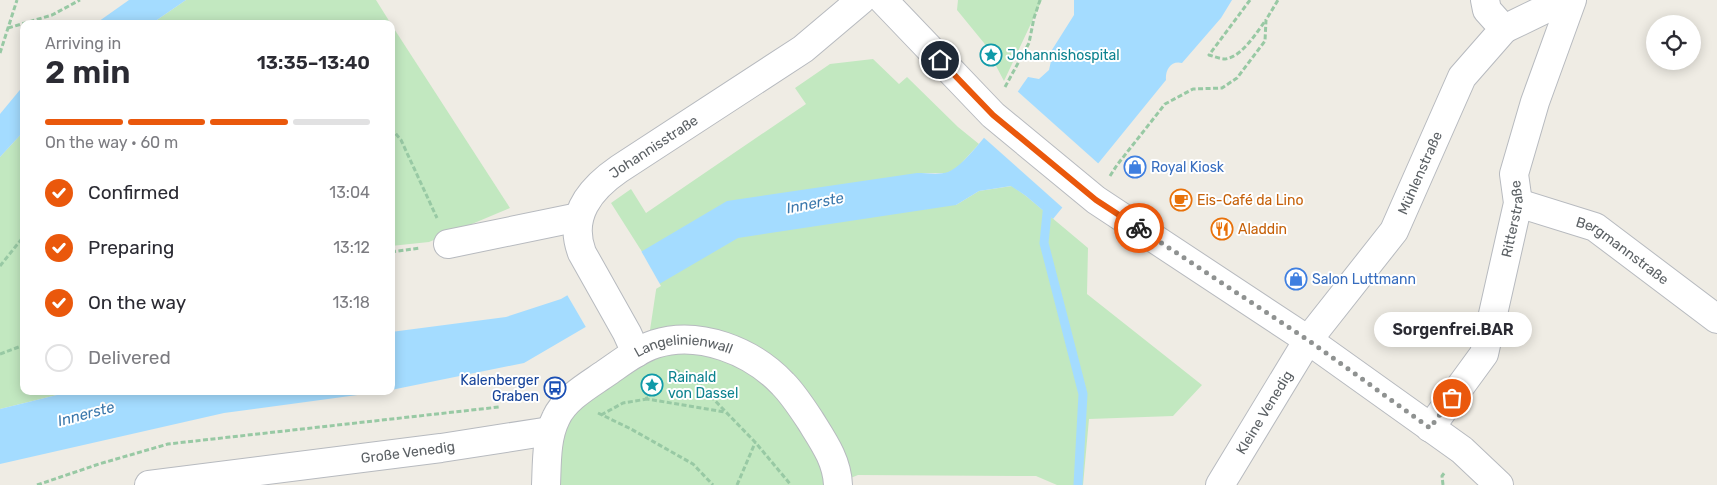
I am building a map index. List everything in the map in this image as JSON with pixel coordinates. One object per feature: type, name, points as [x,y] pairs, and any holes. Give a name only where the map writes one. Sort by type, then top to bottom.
[{"type":"street","name":"Johannisstraße","points":[[631,343],[578,244],[579,217],[591,194],[605,178],[803,49],[861,0]]},
{"type":"street","points":[[883,0],[990,112],[1091,195],[1308,340],[1462,450],[1499,485]]},
{"type":"street","points":[[1485,0],[1487,10],[1504,30],[1564,0]]},
{"type":"street","name":"Ritterstraße","points":[[1430,428],[1484,354],[1518,203],[1514,174],[1535,102],[1572,0]]},
{"type":"street","name":"Mühlenstraße","points":[[1308,340],[1394,231],[1462,77],[1504,30]]},
{"type":"street","name":"Bergmannstraße","points":[[1518,203],[1595,227],[1717,319]]},
{"type":"street","points":[[448,244],[579,217]]},
{"type":"street","name":"Langelinienwall","points":[[631,343],[656,344],[680,340],[702,340],[741,354],[762,366],[783,384],[827,446],[834,462],[838,485]]},
{"type":"street","name":"Kleine Venedig","points":[[1220,485],[1308,340]]},
{"type":"street","points":[[546,485],[550,431],[560,411],[631,343]]},
{"type":"street","name":"Große Venedig","points":[[150,485],[441,448],[550,431]]},
{"type":"path","points":[[0,53],[17,0]]},
{"type":"path","points":[[35,20],[52,15],[80,0]]},
{"type":"path","points":[[990,112],[1029,43],[1040,0]]},
{"type":"path","points":[[1250,0],[1209,55],[1224,59],[1246,46],[1266,20],[1278,0]]},
{"type":"path","points":[[1091,195],[1165,104],[1193,89],[1222,88],[1237,78],[1265,41],[1266,20]]},
{"type":"path","points":[[8,28],[20,24]]},
{"type":"path","points":[[395,133],[401,140],[430,199],[448,244]]},
{"type":"path","points":[[0,266],[20,241]]},
{"type":"path","points":[[631,343],[646,399]]},
{"type":"path","name":"Langelinienwall","points":[[631,343],[693,378],[755,442],[791,485]]},
{"type":"path","points":[[0,354],[20,346]]},
{"type":"path","points":[[574,397],[602,415],[693,464],[713,485]]},
{"type":"path","points":[[602,415],[623,403],[646,399],[726,412]]},
{"type":"path","points":[[37,485],[98,464],[168,444],[505,407]]},
{"type":"path","points":[[737,485],[755,442]]},
{"type":"path","points":[[1442,476],[1443,485]]},
{"type":"green space","points":[[186,0],[376,0],[388,20],[157,20]]},
{"type":"green space","points":[[958,0],[1042,0],[1004,81],[984,43],[957,10]]},
{"type":"green space","points":[[395,30],[510,208],[429,242],[395,246]]},
{"type":"green space","points":[[873,59],[899,84],[907,77],[958,127],[979,144],[957,168],[947,173],[917,173],[956,205],[979,191],[1012,186],[1026,196],[1088,248],[1087,294],[1202,385],[1173,416],[1089,419],[1083,485],[1057,485],[1036,476],[858,475],[833,485],[549,485],[553,432],[574,407],[642,360],[650,330],[658,277],[611,203],[631,189],[646,213],[806,104],[795,88],[830,64]]},
{"type":"green space","points":[[20,135],[20,395],[57,395],[0,409],[0,157]]},
{"type":"water","points":[[129,0],[186,0],[157,20],[101,20]]},
{"type":"water","name":"Innerste","points":[[1074,0],[1232,0],[1221,18],[1182,63],[1172,64],[1167,73],[1166,80],[1053,219],[1011,186],[979,191],[956,205],[738,238],[524,363],[395,389],[395,331],[506,317],[561,299],[727,201],[917,173],[937,174],[948,172],[968,157],[979,144],[1028,77],[1039,79],[1049,70],[1050,53],[1074,15]]},
{"type":"water","points":[[20,90],[20,135],[0,157],[0,114]]},
{"type":"water","name":"Innerste","points":[[57,395],[357,395],[224,413],[0,464],[0,409]]},
{"type":"pier","points":[[1016,90],[1100,165],[1064,209],[982,136]]},
{"type":"pier","points":[[640,249],[661,286],[587,329],[566,293]]},
{"type":"waterway","points":[[1048,203],[1044,243],[1083,394],[1078,485]]},
{"type":"way so far","points":[[1139,228],[1308,340],[1430,428],[1452,398]]},
{"type":"place","name":"Johannishospital","points":[[991,55]]},
{"type":"place","name":"Royal Kiosk","points":[[1135,167]]},
{"type":"place","name":"Eis-Café da Lino","points":[[1181,200]]},
{"type":"place","name":"Aladdin","points":[[1222,229]]},
{"type":"place","name":"Salon Luttmann","points":[[1296,279]]},
{"type":"place","name":"Rainald von Dassel","points":[[652,385]]},
{"type":"place","name":"Kalenberger Graben","points":[[555,388]]},
{"type":"place","name":"Sorgenfrei.BAR","points":[[1452,398]]},
{"type":"route","points":[[940,60],[993,115],[1096,200],[1139,228]]}]
